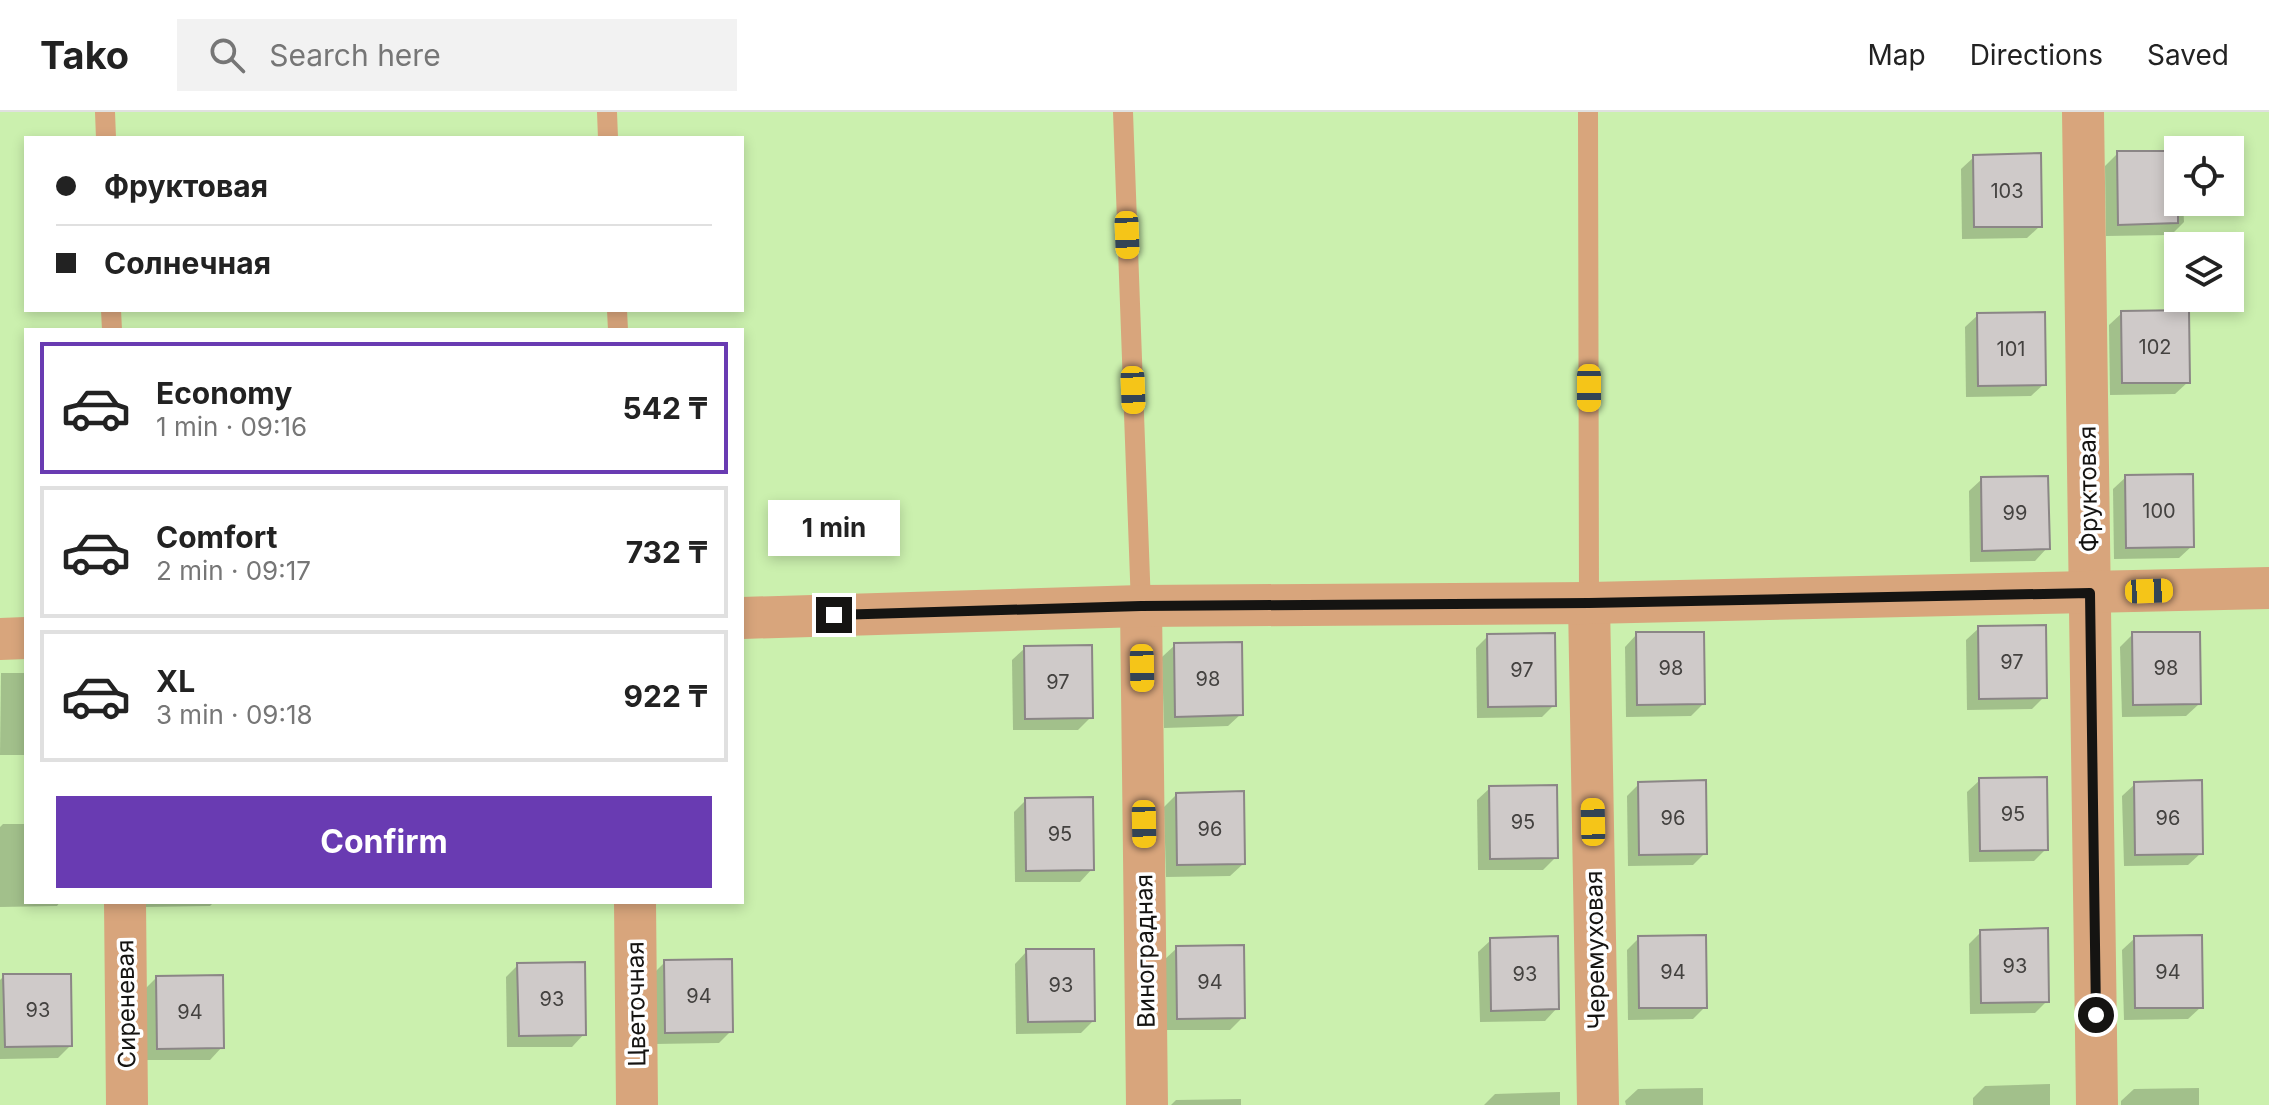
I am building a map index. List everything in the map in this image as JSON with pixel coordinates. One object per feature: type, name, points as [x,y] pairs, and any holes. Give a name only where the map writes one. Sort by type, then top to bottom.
[{"type":"street","name":"Фруктовая","points":[[2083,112],[2097,1105]]},
{"type":"street","points":[[744,618],[1141,606],[1589,603],[2269,588]]},
{"type":"street","name":"Черемуховая","points":[[1589,603],[1598,1105]]},
{"type":"street","name":"Виноградная","points":[[1141,606],[1147,1105]]},
{"type":"street","points":[[0,639],[24,638]]},
{"type":"street","name":"Сиреневая","points":[[125,904],[127,1105]]},
{"type":"street","name":"Цветочная","points":[[635,904],[637,1105]]},
{"type":"lane","points":[[105,112],[106,136]]},
{"type":"lane","points":[[607,112],[608,136]]},
{"type":"lane","points":[[1123,112],[1141,606]]},
{"type":"lane","points":[[1588,112],[1589,603]]},
{"type":"green space","points":[[0,112],[2269,112],[2269,1105],[0,1105]]},
{"type":"building","points":[[2117,151],[2164,151],[2164,216],[2178,216],[2178,223],[2118,225]]},
{"type":"building","points":[[2041,153],[2042,227],[1974,227],[1973,155]]},
{"type":"building","points":[[2121,311],[2189,312],[2190,383],[2122,383]]},
{"type":"building","points":[[2045,312],[2046,385],[1978,386],[1977,313]]},
{"type":"building","points":[[2193,474],[2194,547],[2126,548],[2125,475]]},
{"type":"building","points":[[2048,476],[2050,549],[1982,551],[1981,477]]},
{"type":"building","points":[[2046,625],[2047,698],[1979,699],[1978,626]]},
{"type":"building","points":[[1636,632],[1704,632],[1705,704],[1637,705]]},
{"type":"building","points":[[2132,632],[2200,632],[2201,704],[2133,705]]},
{"type":"building","points":[[1555,633],[1556,706],[1488,707],[1487,634]]},
{"type":"building","points":[[1242,642],[1243,715],[1175,717],[1174,643]]},
{"type":"building","points":[[1092,645],[1093,718],[1025,719],[1024,646]]},
{"type":"building","points":[[2047,777],[2048,850],[1980,851],[1979,778]]},
{"type":"building","points":[[1706,780],[1707,854],[1639,855],[1638,782]]},
{"type":"building","points":[[2202,780],[2203,854],[2135,855],[2134,782]]},
{"type":"building","points":[[1557,785],[1558,858],[1490,859],[1489,786]]},
{"type":"building","points":[[1244,791],[1245,864],[1177,865],[1176,793]]},
{"type":"building","points":[[1093,797],[1094,870],[1026,871],[1025,798]]},
{"type":"building","points":[[2048,928],[2049,1002],[1981,1003],[1980,930]]},
{"type":"building","points":[[1706,935],[1707,1008],[1639,1008],[1638,936]]},
{"type":"building","points":[[2202,935],[2203,1008],[2135,1008],[2134,936]]},
{"type":"building","points":[[1558,936],[1559,1009],[1491,1011],[1490,938]]},
{"type":"building","points":[[1244,945],[1245,1018],[1177,1019],[1176,946]]},
{"type":"building","points":[[1026,949],[1094,949],[1095,1021],[1028,1022]]},
{"type":"building","points":[[732,959],[733,1032],[665,1033],[664,960]]},
{"type":"building","points":[[585,962],[586,1035],[519,1036],[517,963]]},
{"type":"building","points":[[3,974],[71,974],[72,1046],[5,1047]]},
{"type":"building","points":[[223,975],[224,1048],[157,1049],[156,976]]},
{"type":"route","points":[[834,615],[1141,606],[1589,603],[2090,593],[2096,1015]]}]
